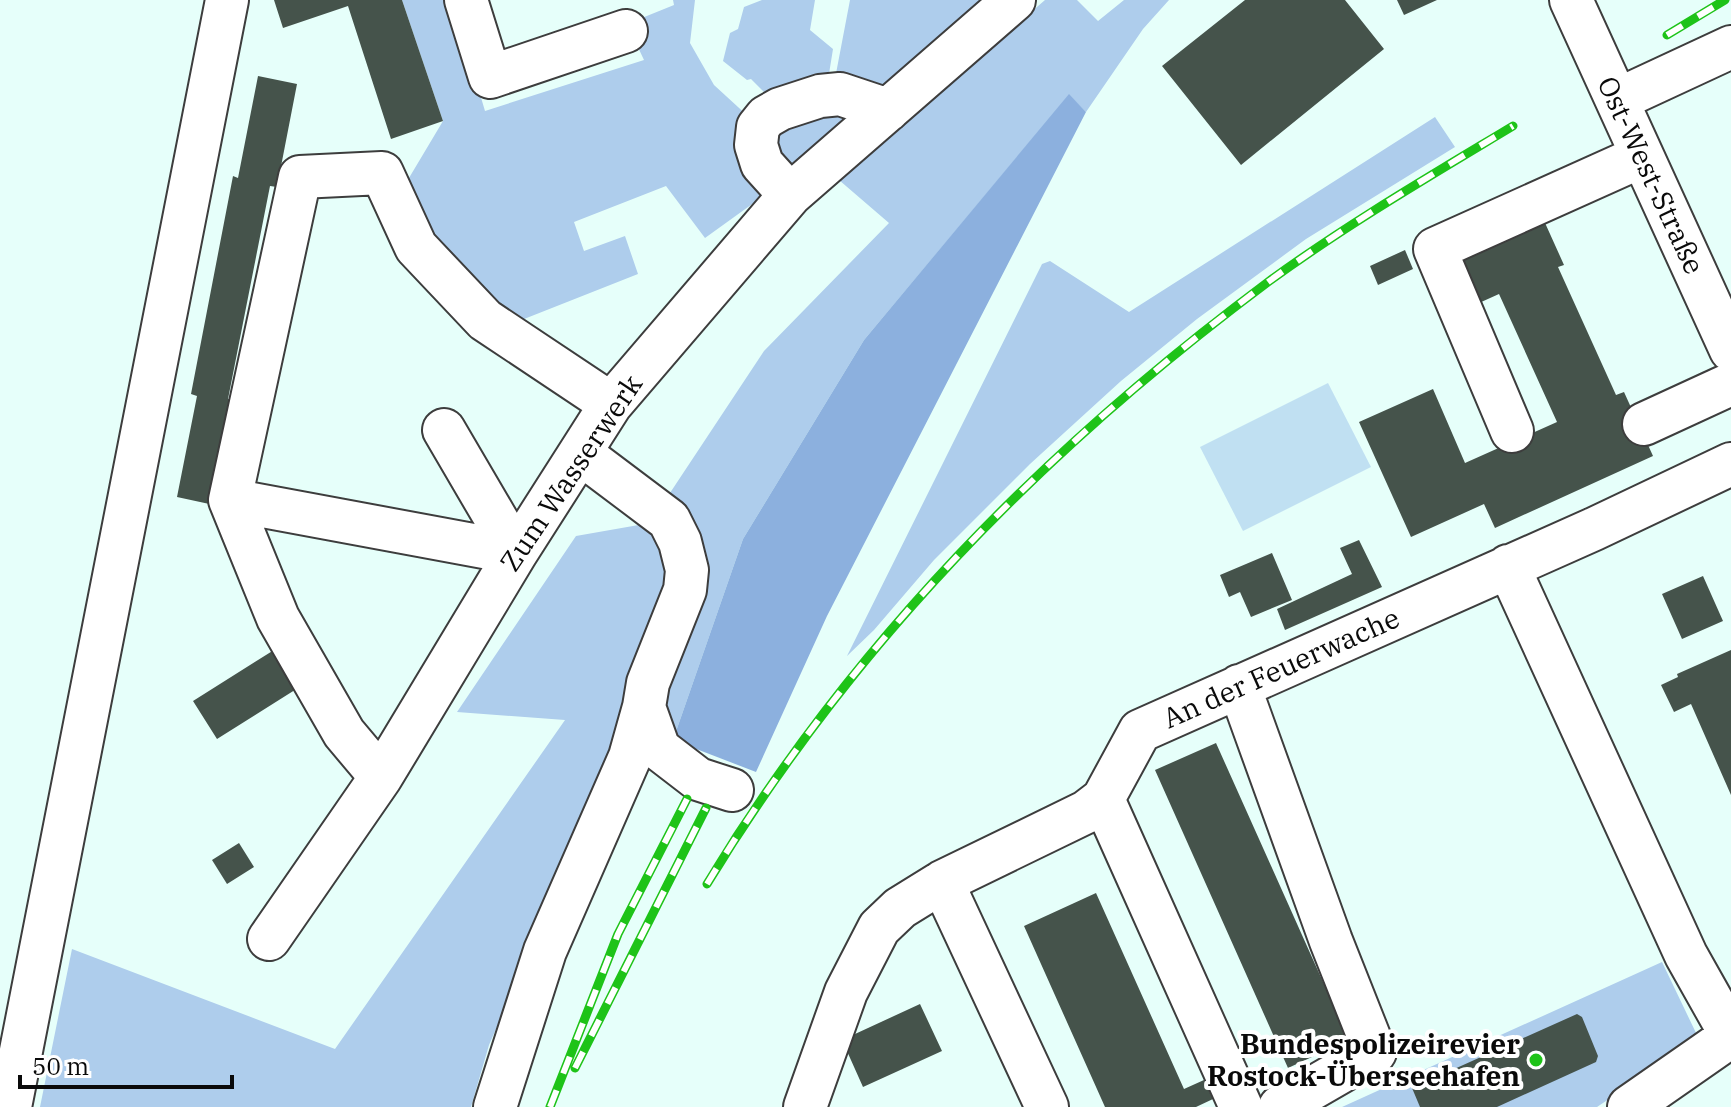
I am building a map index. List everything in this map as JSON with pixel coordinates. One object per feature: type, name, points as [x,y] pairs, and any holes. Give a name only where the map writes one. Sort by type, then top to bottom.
[{"type":"street","points":[[10,1107],[227,0]]},
{"type":"street","points":[[466,0],[490,77],[626,31]]},
{"type":"street","name":"Zum Wasserwerk","points":[[269,939],[381,777],[516,553],[611,404],[790,195],[1014,0]]},
{"type":"street","name":"Ost-West-Straße","points":[[1571,0],[1731,350]]},
{"type":"street","points":[[1617,100],[1731,47]]},
{"type":"street","points":[[790,195],[762,164],[756,145],[758,127],[766,117],[820,96],[840,94],[888,110]]},
{"type":"street","points":[[1512,431],[1435,249],[1642,156]]},
{"type":"street","points":[[381,777],[344,733],[278,618],[230,500],[300,177],[382,173],[416,247],[485,320],[611,404]]},
{"type":"street","points":[[1644,424],[1731,384]]},
{"type":"street","points":[[444,430],[516,553]]},
{"type":"street","points":[[495,1107],[545,951],[630,757],[648,683],[685,590],[687,570],[680,542],[669,520],[580,453]]},
{"type":"street","name":"An der Feuerwache","points":[[813,1102],[846,992],[879,928],[900,908],[942,882],[1086,812],[1103,799],[1140,731],[1594,529],[1731,464]]},
{"type":"street","points":[[230,500],[516,553]]},
{"type":"street","points":[[1508,566],[1686,955],[1731,1035],[1629,1107]]},
{"type":"street","points":[[1239,686],[1331,941],[1375,1052],[1280,1107]]},
{"type":"street","points":[[644,707],[659,749],[698,779],[732,790]]},
{"type":"street","points":[[1103,799],[1241,1107]]},
{"type":"street","points":[[942,882],[1047,1107]]},
{"type":"shaded area","points":[[402,0],[452,0],[485,111],[644,60],[627,24],[674,5],[673,0],[695,0],[690,43],[714,85],[750,118],[769,192],[705,238],[666,186],[574,222],[584,251],[625,236],[638,274],[519,321],[483,301],[424,233],[403,188],[443,121]]},
{"type":"shaded area","points":[[762,0],[815,0],[810,30],[833,49],[828,80],[770,98],[751,79],[747,80],[723,61],[730,33],[738,29],[744,7]]},
{"type":"shaded area","points":[[850,0],[986,0],[884,93],[834,84]]},
{"type":"shaded area","points":[[1045,0],[1077,0],[1098,21],[1124,0],[1169,0],[1143,29],[1086,112],[1069,95],[864,340],[743,539],[673,740],[661,716],[695,577],[664,502],[764,351],[889,223],[839,180]]},
{"type":"shaded area","points":[[1069,94],[1086,112],[827,616],[756,772],[673,740],[743,539],[864,340]]},
{"type":"shaded area","points":[[859,111],[788,178],[768,127],[789,115]]},
{"type":"shaded area","points":[[1435,117],[1455,147],[1306,239],[1197,319],[1121,381],[1030,464],[934,560],[874,630],[847,656],[1042,264],[1050,261],[1129,312]]},
{"type":"shaded area","points":[[1328,383],[1371,467],[1243,531],[1200,447]]},
{"type":"shaded area","points":[[650,523],[675,573],[628,726],[489,1045],[471,1107],[40,1107],[72,949],[335,1049],[565,720],[457,712],[576,536]]},
{"type":"shaded area","points":[[1662,962],[1697,1035],[1691,1044],[1597,1107],[1342,1107]]},
{"type":"building","points":[[274,0],[402,0],[443,121],[391,139],[348,6],[283,28]]},
{"type":"building","points":[[1245,0],[1345,0],[1384,49],[1241,165],[1162,66]]},
{"type":"building","points":[[1397,0],[1437,0],[1404,15]]},
{"type":"building","points":[[258,76],[297,84],[277,187],[270,186],[228,399],[235,400],[214,505],[177,497],[197,396],[191,394],[233,176],[238,178]]},
{"type":"building","points":[[1541,214],[1564,265],[1558,267],[1616,395],[1624,392],[1653,456],[1495,528],[1484,504],[1411,537],[1359,422],[1433,389],[1465,463],[1557,422],[1499,294],[1479,303],[1457,251]]},
{"type":"building","points":[[1405,250],[1413,269],[1378,285],[1370,266]]},
{"type":"building","points":[[1359,540],[1382,587],[1285,630],[1277,609],[1352,574],[1340,548]]},
{"type":"building","points":[[1272,553],[1292,600],[1251,617],[1240,592],[1229,597],[1220,575]]},
{"type":"building","points":[[1703,576],[1723,621],[1682,639],[1662,594]]},
{"type":"building","points":[[274,650],[298,688],[217,739],[193,701]]},
{"type":"building","points":[[1731,650],[1731,795],[1691,704],[1674,712],[1661,685],[1678,677],[1677,674]]},
{"type":"building","points":[[1216,743],[1349,1040],[1288,1068],[1155,770]]},
{"type":"building","points":[[239,843],[254,867],[227,884],[212,860]]},
{"type":"building","points":[[1096,893],[1184,1089],[1204,1080],[1213,1099],[1196,1107],[1105,1107],[1024,926]]},
{"type":"building","points":[[920,1004],[942,1051],[863,1087],[842,1040]]},
{"type":"building","name":"Bundespolizeirevier Rostock-Überseehafen","points":[[1577,1014],[1582,1017],[1598,1056],[1596,1062],[1497,1107],[1420,1107],[1412,1088]]},
{"type":"railway","points":[[1667,35],[1725,0]]},
{"type":"railway","points":[[707,884],[764,796],[825,712],[889,632],[1030,483],[1185,346],[1268,282],[1358,221],[1513,126]]},
{"type":"railway","points":[[550,1107],[618,934],[687,799]]},
{"type":"railway","points":[[575,1068],[706,808]]},
{"type":"place","name":"Bundespolizeirevier Rostock-Überseehafen","points":[[1536,1060]]}]
